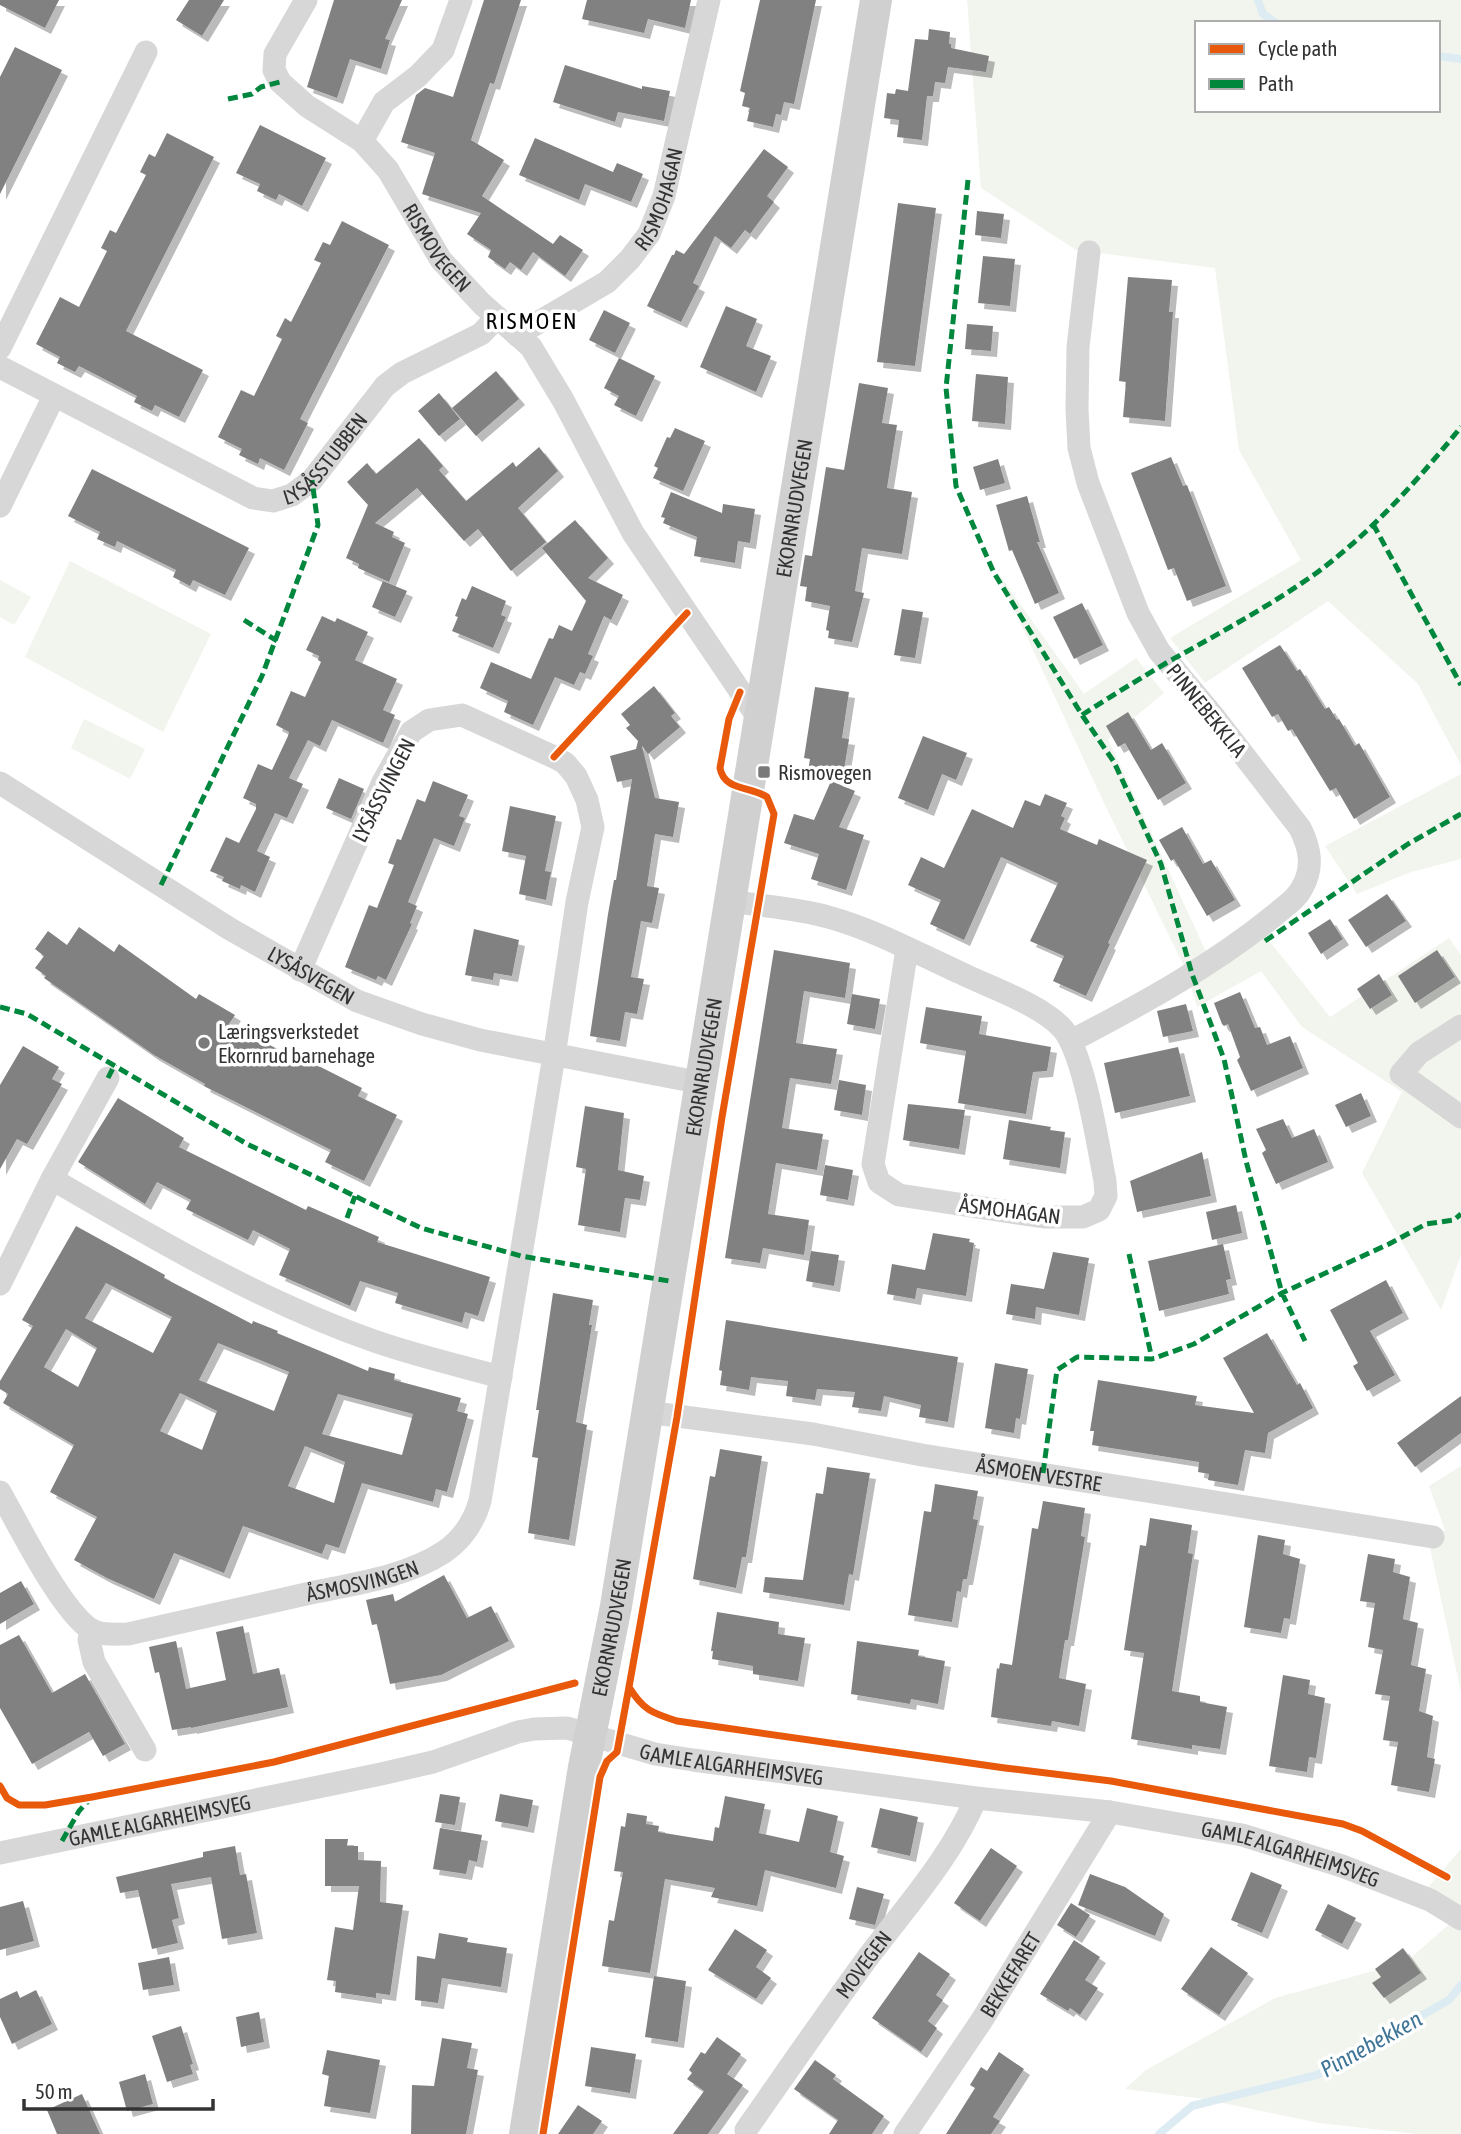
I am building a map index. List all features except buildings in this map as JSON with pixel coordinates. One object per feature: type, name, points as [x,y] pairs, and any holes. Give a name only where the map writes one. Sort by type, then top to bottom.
[{"type":"main road","name":"EKORNRUDVEGEN","points":[[525,2134],[590,1733],[616,1606],[876,0]]},
{"type":"street","name":"RISMOVEGEN","points":[[306,0],[275,54],[274,70],[280,82],[307,106],[362,141],[388,170],[441,260],[482,304],[531,347],[563,400],[633,533],[760,719]]},
{"type":"street","points":[[362,141],[384,102],[418,76],[443,50],[461,0]]},
{"type":"street","name":"RISMOHAGAN","points":[[517,335],[607,282],[630,259],[649,234],[664,197],[709,0]]},
{"type":"street","points":[[0,348],[146,52]]},
{"type":"street","name":"PINNEBEKKLIA","points":[[1071,1041],[1192,974],[1258,930],[1298,895],[1308,875],[1311,860],[1307,841],[1300,828],[1216,718],[1159,651],[1138,612],[1088,483],[1079,448],[1077,409],[1078,347],[1088,252]]},
{"type":"street","name":"LYSÅSSTUBBEN","points":[[0,367],[253,498],[273,501],[292,495],[312,480],[385,386],[402,373],[481,334],[497,317]]},
{"type":"street","points":[[0,506],[54,396]]},
{"type":"street","name":"LYSÅSSVINGEN","points":[[300,970],[400,749],[411,732],[429,720],[462,715],[565,763],[576,776],[587,800],[593,827],[577,902],[554,1056]]},
{"type":"street","name":"LYSÅSVEGEN","points":[[0,783],[230,929],[357,1001],[422,1024],[554,1056],[702,1083]]},
{"type":"street","name":"ÅSMOHAGAN","points":[[729,901],[825,916],[855,925],[907,949],[1039,1011],[1062,1027],[1071,1041],[1084,1082],[1105,1181],[1106,1196],[1099,1210],[1083,1217],[1044,1217],[900,1195],[879,1182],[873,1164],[907,949]]},
{"type":"street","points":[[1461,1026],[1419,1053],[1401,1074],[1461,1117]]},
{"type":"street","name":"ÅSMOSVINGEN","points":[[92,1630],[105,1634],[128,1634],[381,1578],[425,1562],[445,1551],[466,1532],[477,1513],[554,1056]]},
{"type":"street","points":[[0,1284],[52,1179],[108,1078]]},
{"type":"street","points":[[52,1179],[195,1262],[305,1313],[408,1352],[501,1377]]},
{"type":"street","name":"ÅSMOEN VESTRE","points":[[647,1412],[813,1434],[922,1455],[1433,1536]]},
{"type":"street","points":[[0,1492],[71,1611],[92,1630],[89,1640],[94,1662],[145,1750]]},
{"type":"street","name":"GAMLE ALGARHEIMSVEG","points":[[0,1853],[420,1765],[519,1731],[567,1728],[655,1754],[976,1798],[1110,1812],[1255,1839],[1342,1866],[1430,1900],[1461,1919]]},
{"type":"street","name":"MOVEGEN","points":[[746,2130],[864,1962],[933,1872],[958,1834],[976,1798]]},
{"type":"street","name":"BEKKEFARET","points":[[905,2134],[982,2020],[1110,1812]]},
{"type":"shaded area","points":[[967,0],[1461,0],[1461,765],[1418,684],[1328,601],[1205,683],[1170,638],[1301,560],[1239,450],[1215,268],[1076,250],[981,188]]},
{"type":"shaded area","points":[[70,561],[211,634],[163,732],[25,657]]},
{"type":"shaded area","points":[[996,570],[1084,694],[1136,658],[1164,693],[1108,739],[1213,967],[1263,933],[1330,1017],[1449,938],[1461,955],[1461,1255],[1441,1310],[1362,1173],[1402,1092],[1302,1027],[1261,971],[1197,1007],[1186,970],[1104,803]]},
{"type":"shaded area","points":[[0,580],[31,597],[14,625],[0,617]]},
{"type":"shaded area","points":[[84,719],[145,749],[130,779],[71,748]]},
{"type":"shaded area","points":[[1461,774],[1461,859],[1411,872],[1357,894],[1325,846]]},
{"type":"shaded area","points":[[1461,1466],[1461,1692],[1429,1543],[1445,1530],[1429,1486]]},
{"type":"shaded area","points":[[1461,1849],[1461,2134],[1417,2134],[1319,2123],[1204,2099],[1125,2089],[1146,2070],[1275,1998],[1406,1962],[1454,1920],[1428,1887]]},
{"type":"waterway","points":[[1258,0],[1263,14],[1273,21]]},
{"type":"waterway","points":[[1440,56],[1461,59]]},
{"type":"waterway","name":"Pinnebekken","points":[[1159,2134],[1192,2106],[1317,2075],[1449,2000],[1461,1985]]},
{"type":"marked path","points":[[228,99],[252,94],[261,87],[280,82]]},
{"type":"marked path","points":[[968,180],[946,388],[956,486],[994,573],[1114,762],[1161,864],[1192,974],[1224,1059],[1246,1161],[1282,1293],[1305,1341]]},
{"type":"marked path","points":[[1082,715],[1315,574],[1393,505],[1461,427]]},
{"type":"marked path","points":[[161,885],[262,676],[318,525],[312,480]]},
{"type":"marked path","points":[[1373,524],[1461,685]]},
{"type":"marked path","points":[[244,620],[277,641]]},
{"type":"marked path","points":[[1265,941],[1408,844],[1461,814]]},
{"type":"marked path","points":[[0,1007],[27,1014],[247,1144],[421,1228],[521,1256],[669,1281]]},
{"type":"marked path","points":[[108,1078],[115,1064]]},
{"type":"marked path","points":[[347,1218],[355,1196]]},
{"type":"marked path","points":[[1043,1473],[1057,1370],[1077,1357],[1152,1359],[1194,1344],[1282,1293],[1426,1224],[1454,1220],[1461,1214]]},
{"type":"marked path","points":[[1129,1254],[1152,1359]]},
{"type":"marked path","points":[[62,1841],[79,1811],[90,1799]]},
{"type":"cycle path","points":[[554,757],[687,613]]},
{"type":"cycle path","points":[[543,2134],[600,1777],[607,1761],[617,1752],[677,1417],[722,1117],[774,814],[767,797],[727,781],[720,768],[729,719],[740,692]]},
{"type":"cycle path","points":[[0,1786],[7,1798],[19,1805],[45,1805],[92,1797],[274,1762],[575,1683]]},
{"type":"cycle path","points":[[629,1687],[649,1710],[677,1721],[1111,1781],[1343,1824],[1362,1831],[1447,1877]]},
{"type":"place","name":"Rismovegen","points":[[764,772]]},
{"type":"place","name":"Læringsverkstedet Ekornrud barnehage","points":[[204,1043]]},
{"type":"district","name":"RISMOEN","points":[[532,321]]}]
